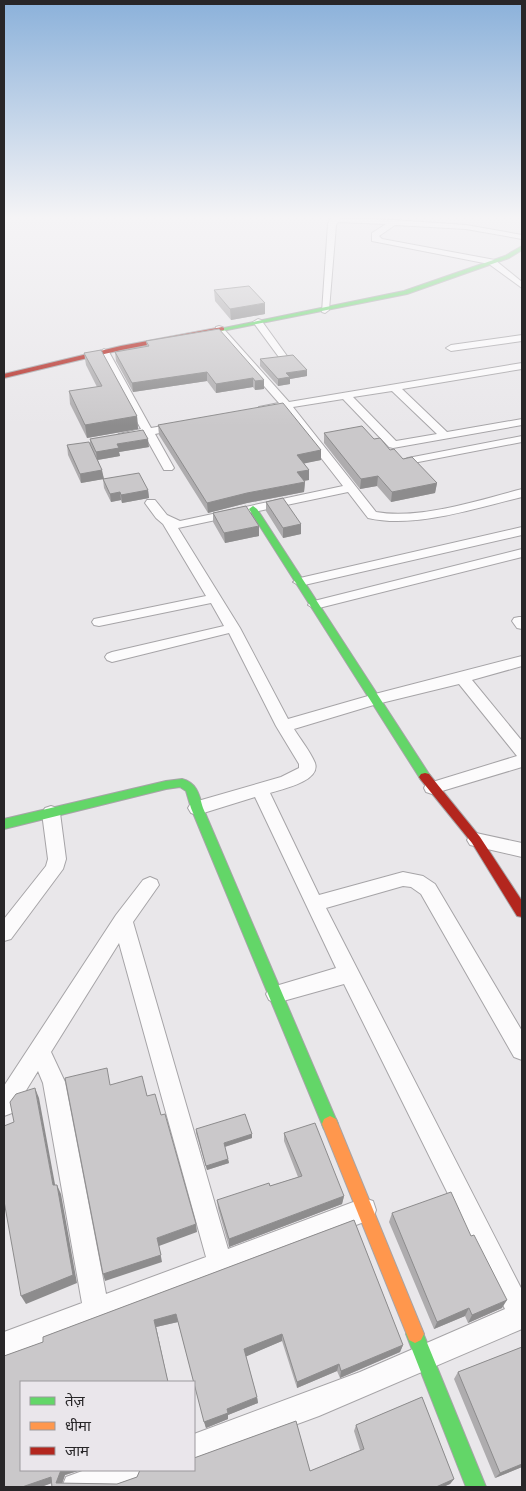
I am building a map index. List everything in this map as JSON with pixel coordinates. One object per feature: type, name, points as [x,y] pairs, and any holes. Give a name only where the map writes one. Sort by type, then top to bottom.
[{"type":"street","points":[[325,310],[328,288]]},
{"type":"street","points":[[4,376],[104,352],[219,328],[325,310],[405,293],[420,288]]},
{"type":"street","points":[[258,322],[284,358]]},
{"type":"street","points":[[219,328],[284,404],[372,515],[381,518],[413,516],[522,494]]},
{"type":"street","points":[[451,348],[522,338]]},
{"type":"street","points":[[104,352],[168,468]]},
{"type":"street","points":[[255,410],[522,366]]},
{"type":"street","points":[[394,387],[445,436]]},
{"type":"street","points":[[345,395],[393,445],[522,422]]},
{"type":"street","points":[[112,438],[187,424]]},
{"type":"street","points":[[408,461],[522,439]]},
{"type":"street","points":[[169,524],[189,524],[352,488]]},
{"type":"street","points":[[151,503],[163,520],[169,524],[233,628],[284,726],[307,764],[307,771],[287,782],[197,808]]},
{"type":"street","points":[[253,509],[432,788],[476,840],[522,912]]},
{"type":"street","points":[[300,582],[522,531]]},
{"type":"street","points":[[315,605],[522,553]]},
{"type":"street","points":[[99,622],[215,598]]},
{"type":"street","points":[[112,658],[233,628]]},
{"type":"street","points":[[284,726],[375,698],[462,678],[522,661]]},
{"type":"street","points":[[462,678],[522,752]]},
{"type":"street","points":[[432,788],[522,761]]},
{"type":"street","points":[[4,824],[182,783],[191,788],[197,808],[276,994],[424,1360],[470,1486]]},
{"type":"street","points":[[195,1448],[269,1423],[424,1360],[522,1315],[314,904],[260,790]]},
{"type":"street","points":[[4,932],[54,869],[57,859],[51,813]]},
{"type":"street","points":[[476,840],[522,850]]},
{"type":"street","points":[[314,904],[403,879],[413,879],[420,882],[428,888],[522,1050]]},
{"type":"street","points":[[4,1105],[123,921],[150,885]]},
{"type":"street","points":[[123,921],[220,1264]]},
{"type":"street","points":[[276,994],[350,973]]},
{"type":"street","points":[[40,1050],[54,1082],[96,1311]]},
{"type":"street","points":[[4,1346],[364,1210]]},
{"type":"street","points":[[76,1487],[126,1471]]},
{"type":"building","points":[[250,288],[265,303],[230,309],[214,290]]},
{"type":"building","points":[[219,329],[264,380],[255,381],[253,378],[216,384],[207,372],[132,383],[115,352],[149,346],[146,341]]},
{"type":"building","points":[[101,350],[137,416],[85,425],[69,391],[102,386],[84,353]]},
{"type":"building","points":[[293,355],[307,370],[286,373],[290,377],[278,379],[260,359]]},
{"type":"building","points":[[283,403],[321,450],[297,455],[309,470],[297,472],[305,482],[207,503],[158,425]]},
{"type":"building","points":[[362,426],[374,439],[380,438],[390,450],[394,449],[403,459],[412,457],[437,483],[392,492],[378,476],[361,479],[324,433]]},
{"type":"building","points":[[143,430],[148,439],[117,444],[119,448],[96,452],[90,439]]},
{"type":"building","points":[[89,442],[102,470],[80,474],[67,445]]},
{"type":"building","points":[[139,473],[148,490],[121,495],[120,492],[110,494],[103,479]]},
{"type":"building","points":[[283,498],[301,524],[283,528],[266,502]]},
{"type":"building","points":[[246,506],[259,526],[224,533],[213,513]]},
{"type":"building","points":[[107,1068],[110,1085],[142,1076],[147,1096],[155,1094],[161,1115],[165,1114],[196,1224],[157,1238],[161,1255],[103,1274],[65,1078]]},
{"type":"building","points":[[35,1088],[53,1185],[57,1185],[73,1275],[21,1296],[4,1201],[4,1126],[14,1122],[10,1102],[16,1094]]},
{"type":"building","points":[[245,1114],[252,1134],[224,1143],[228,1159],[206,1166],[196,1129]]},
{"type":"building","points":[[315,1123],[344,1196],[229,1239],[217,1200],[269,1183],[270,1186],[302,1176],[284,1133]]},
{"type":"building","points":[[451,1192],[471,1236],[474,1235],[507,1300],[472,1315],[469,1308],[437,1322],[392,1213]]},
{"type":"building","points":[[354,1220],[403,1345],[341,1371],[339,1364],[297,1382],[282,1334],[244,1349],[257,1397],[227,1409],[228,1413],[204,1422],[195,1381],[193,1381],[176,1314],[154,1320],[168,1381],[20,1381],[20,1471],[61,1471],[56,1483],[117,1484],[137,1477],[140,1471],[195,1471],[195,1458],[296,1421],[310,1471],[364,1449],[356,1425],[422,1397],[454,1479],[436,1487],[52,1487],[51,1477],[22,1487],[4,1487],[4,1356],[43,1342],[43,1337]]},
{"type":"building","points":[[522,1347],[522,1464],[500,1473],[458,1372]]},
{"type":"traffic: fast","points":[[222,329],[405,293],[420,288]]},
{"type":"traffic: fast","points":[[253,509],[425,777]]},
{"type":"traffic: fast","points":[[4,824],[166,785],[182,783],[191,788],[197,808],[330,1124]]},
{"type":"traffic: fast","points":[[415,1334],[476,1487]]},
{"type":"traffic: slow","points":[[330,1124],[415,1334]]},
{"type":"traffic: jam","points":[[4,376],[121,348],[222,329]]},
{"type":"traffic: jam","points":[[425,777],[476,840],[522,912]]}]
